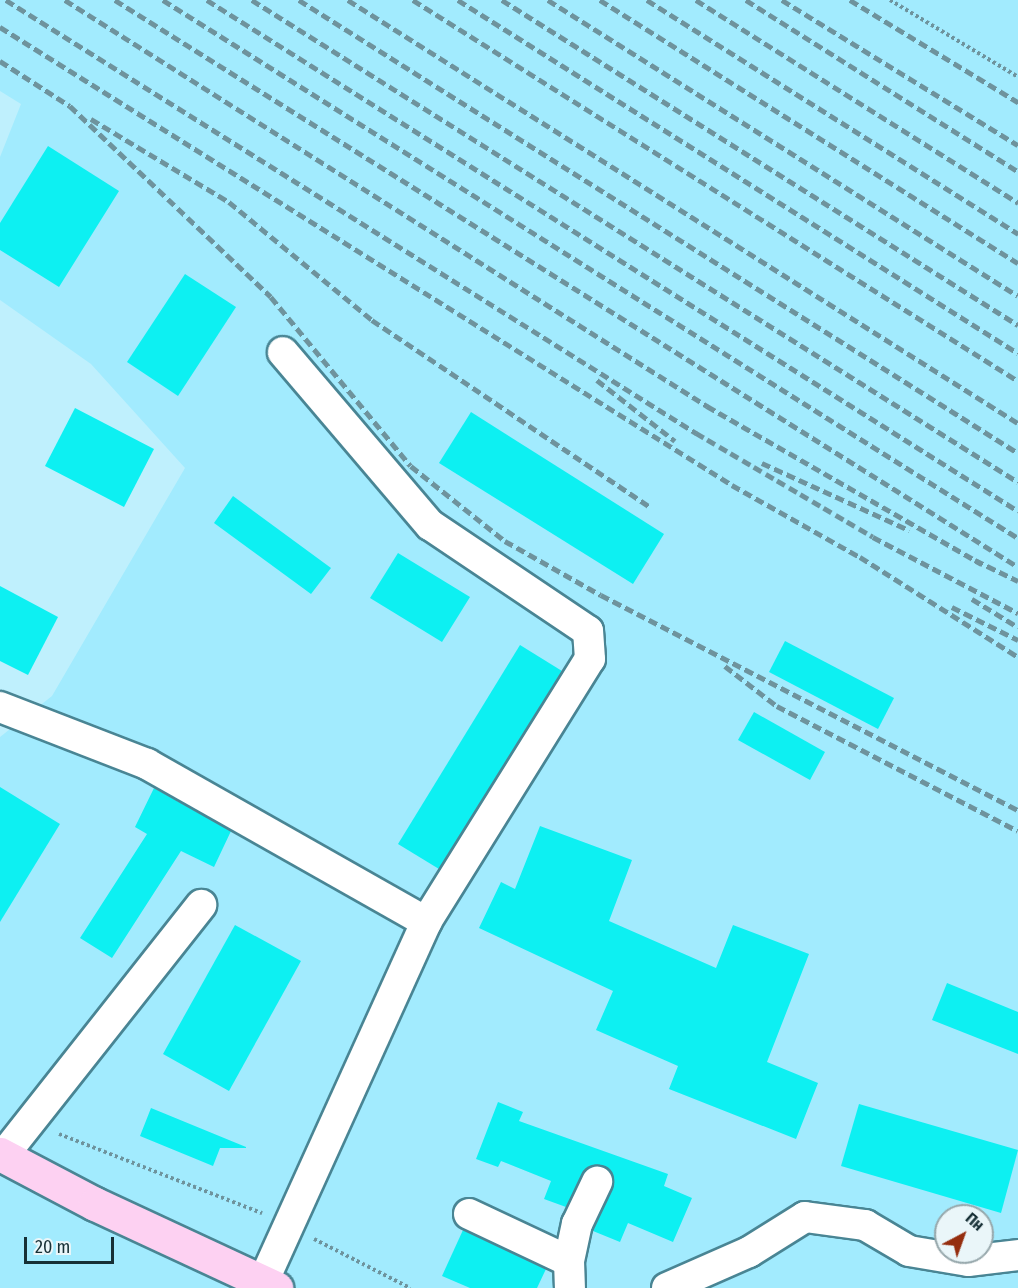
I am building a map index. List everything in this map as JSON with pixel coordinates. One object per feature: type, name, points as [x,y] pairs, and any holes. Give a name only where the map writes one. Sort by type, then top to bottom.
[{"type":"main road","points":[[1,1155],[269,1285]]},
{"type":"lane","points":[[269,1285],[287,1225],[426,922],[590,659],[588,632],[430,525],[282,352]]},
{"type":"lane","points":[[0,707],[147,764],[426,922]]},
{"type":"lane","points":[[1,1155],[201,905]]},
{"type":"lane","points":[[469,1214],[569,1274],[577,1224],[597,1182]]},
{"type":"lane","points":[[667,1288],[750,1252],[805,1217],[865,1225],[909,1251],[968,1261],[1015,1249]]},
{"type":"path","points":[[890,0],[1018,77]]},
{"type":"path","points":[[27,1123],[214,1192],[287,1225],[410,1288]]},
{"type":"shaded area","points":[[0,0],[1018,0],[1018,1288],[0,1288],[0,737],[52,696],[185,468],[91,364],[0,300],[0,157],[21,104],[0,91]]},
{"type":"building","points":[[48,146],[119,191],[59,287],[0,250],[0,223]]},
{"type":"building","points":[[185,274],[236,307],[178,396],[127,362]]},
{"type":"building","points":[[75,408],[154,449],[124,507],[45,466]]},
{"type":"building","points":[[471,412],[664,534],[633,584],[439,463]]},
{"type":"building","points":[[233,496],[331,568],[311,594],[214,523]]},
{"type":"building","points":[[398,553],[470,597],[442,642],[370,598]]},
{"type":"building","points":[[0,586],[58,617],[28,675],[0,661]]},
{"type":"building","points":[[785,641],[894,698],[878,729],[769,672]]},
{"type":"building","points":[[520,645],[562,671],[439,869],[398,844]]},
{"type":"building","points":[[754,712],[825,752],[810,780],[738,740]]},
{"type":"building","points":[[0,787],[60,824],[0,922]]},
{"type":"building","points":[[154,788],[231,831],[214,867],[181,851],[112,958],[80,938],[147,834],[135,827]]},
{"type":"building","points":[[540,826],[632,860],[609,921],[716,968],[733,925],[809,954],[767,1062],[818,1083],[796,1139],[669,1089],[678,1066],[596,1030],[613,991],[479,928],[501,882],[515,889]]},
{"type":"building","points":[[235,925],[301,961],[229,1091],[163,1054]]},
{"type":"building","points":[[947,983],[1018,1012],[1018,1054],[932,1020]]},
{"type":"building","points":[[498,1102],[523,1112],[519,1121],[668,1174],[664,1186],[692,1198],[673,1242],[628,1223],[620,1242],[593,1231],[614,1181],[604,1166],[587,1168],[566,1207],[544,1199],[551,1181],[501,1161],[498,1167],[476,1159]]},
{"type":"building","points":[[859,1104],[1018,1150],[1001,1213],[994,1211],[994,1204],[970,1204],[841,1166]]},
{"type":"building","points":[[151,1108],[246,1148],[220,1148],[213,1166],[140,1136]]},
{"type":"building","points":[[463,1230],[546,1269],[537,1288],[470,1288],[442,1276]]},
{"type":"railway","points":[[6,0],[696,433],[873,537],[1018,613]]},
{"type":"railway","points":[[65,0],[707,406],[982,564]]},
{"type":"railway","points":[[115,0],[1018,567]]},
{"type":"railway","points":[[163,0],[1018,538]]},
{"type":"railway","points":[[207,0],[1018,511]]},
{"type":"railway","points":[[252,0],[1018,482]]},
{"type":"railway","points":[[299,0],[1018,453]]},
{"type":"railway","points":[[348,0],[1018,423]]},
{"type":"railway","points":[[413,0],[1018,381]]},
{"type":"railway","points":[[458,0],[1018,353]]},
{"type":"railway","points":[[502,0],[1018,325]]},
{"type":"railway","points":[[548,0],[1018,296]]},
{"type":"railway","points":[[600,0],[1018,263]]},
{"type":"railway","points":[[647,0],[1018,234]]},
{"type":"railway","points":[[696,0],[1018,203]]},
{"type":"railway","points":[[746,0],[1018,171]]},
{"type":"railway","points":[[782,0],[1018,145]]},
{"type":"railway","points":[[850,0],[1018,102]]},
{"type":"railway","points":[[0,27],[732,485],[860,557],[1018,657]]},
{"type":"railway","points":[[0,61],[70,106],[271,297],[411,466],[505,541],[601,595],[1018,810]]},
{"type":"railway","points":[[91,119],[229,202],[372,320],[650,507]]},
{"type":"railway","points":[[597,380],[675,441]]},
{"type":"railway","points":[[762,463],[909,530]]},
{"type":"railway","points":[[975,560],[1018,581]]},
{"type":"railway","points":[[972,599],[1018,627]]},
{"type":"railway","points":[[952,607],[1018,640]]},
{"type":"railway","points":[[725,666],[777,706],[1018,831]]}]
